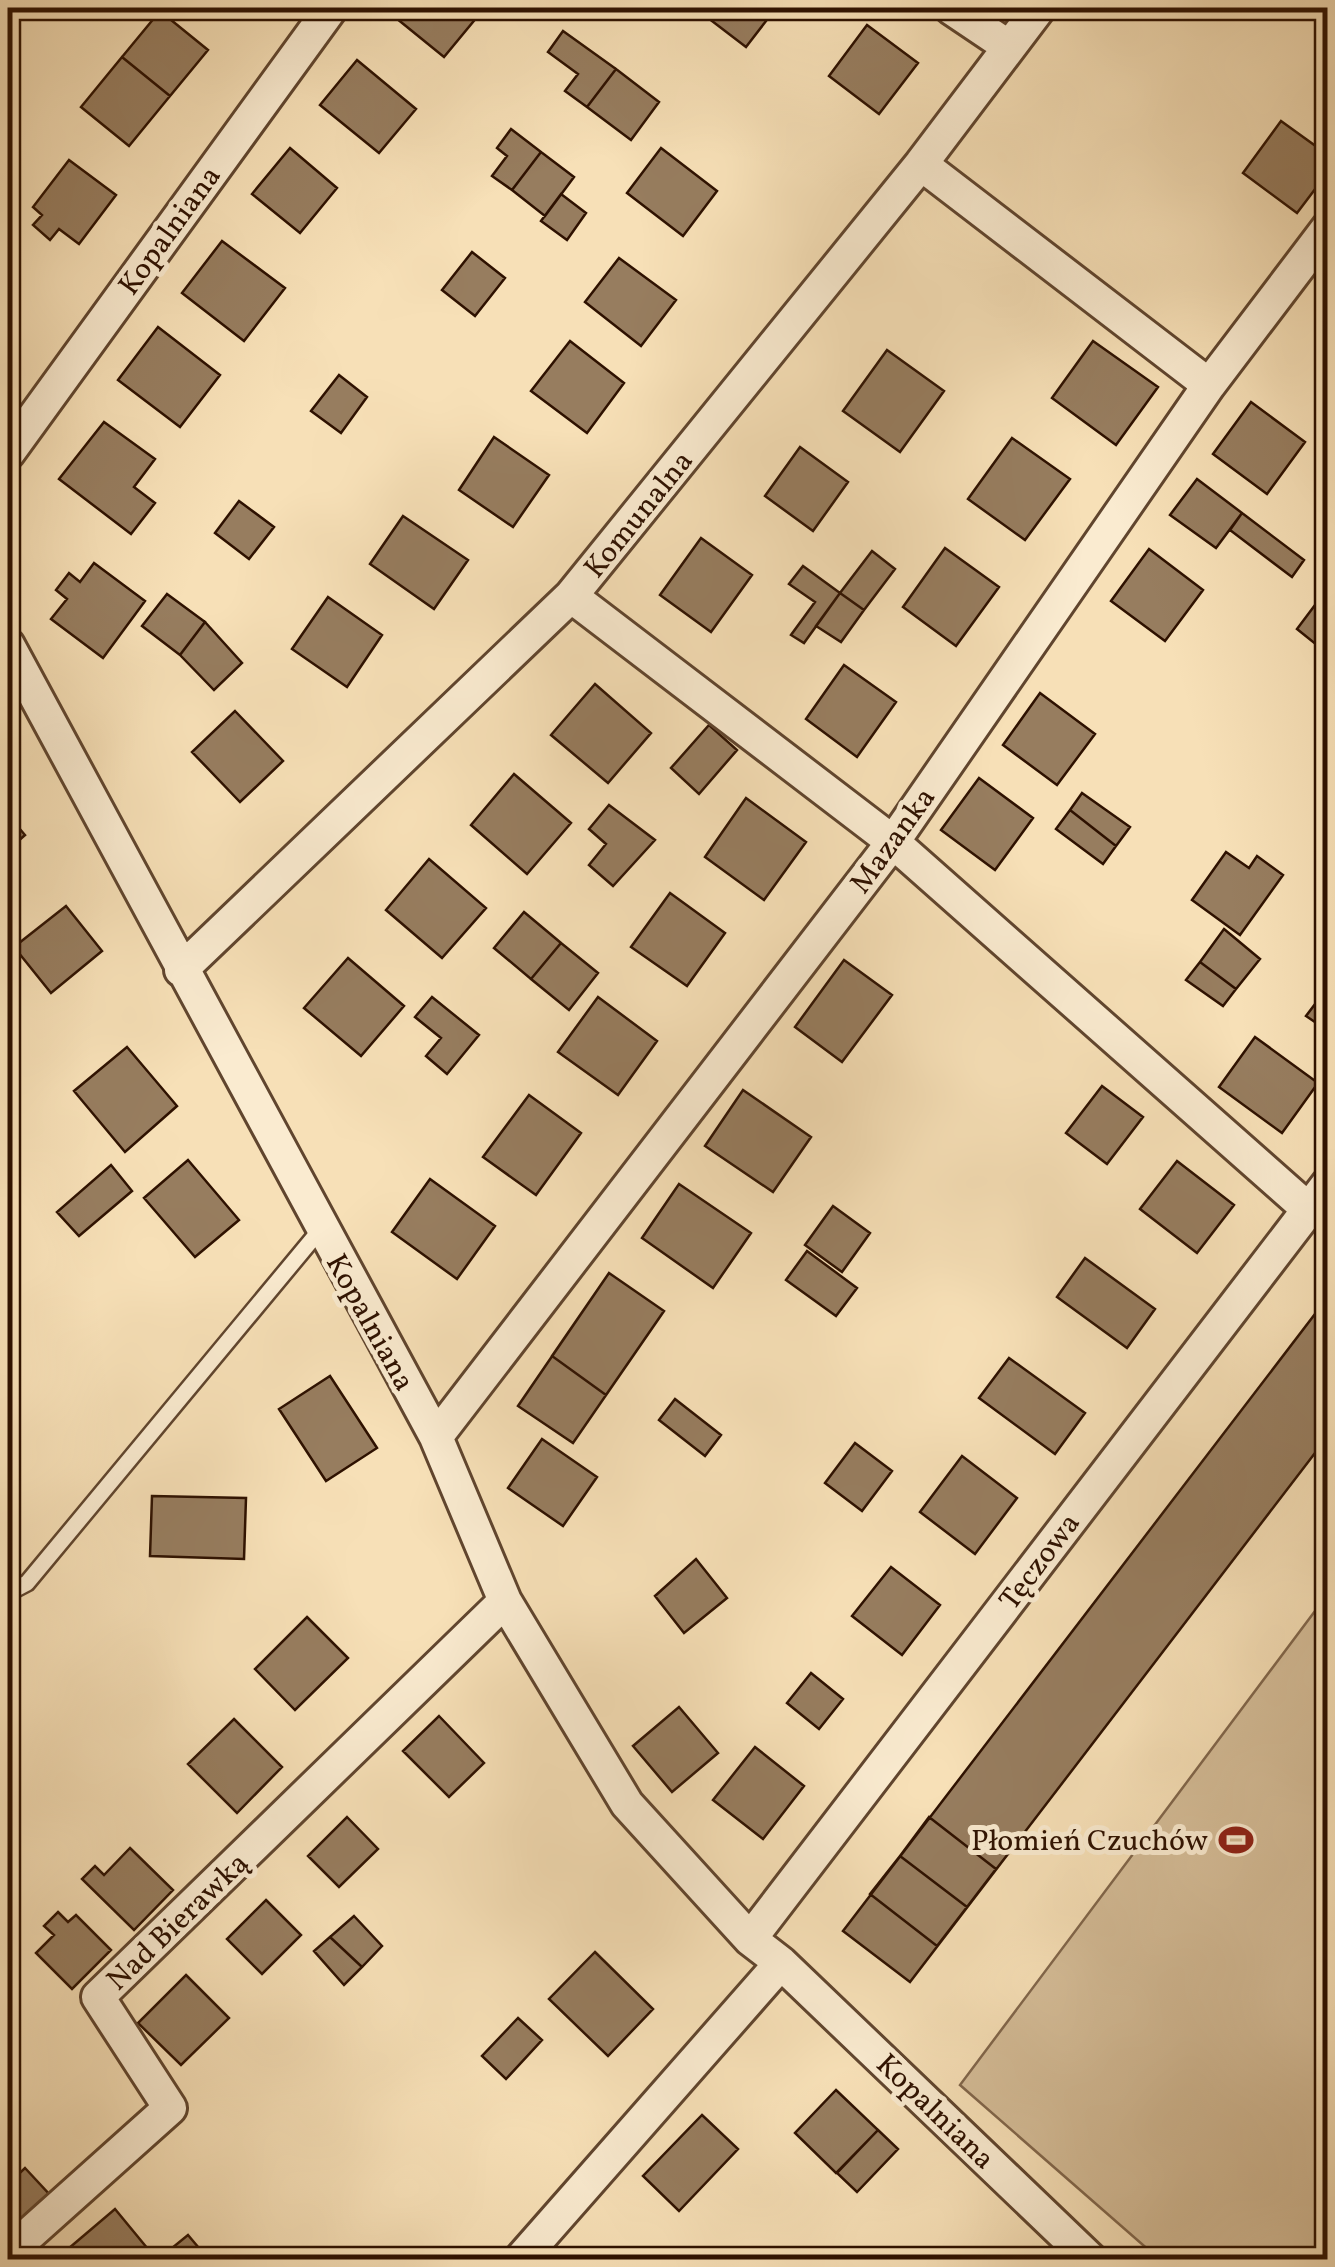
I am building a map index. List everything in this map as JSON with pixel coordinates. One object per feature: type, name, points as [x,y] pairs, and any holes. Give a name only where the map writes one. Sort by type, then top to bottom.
[{"type":"street","name":"Kopalniana","points":[[8,453],[331,8]]},
{"type":"street","points":[[951,8],[1009,47]]},
{"type":"street","name":"Komunalna","points":[[181,970],[571,596],[922,164],[1040,8]]},
{"type":"street","points":[[922,164],[1209,384]]},
{"type":"street","name":"Mazanka","points":[[436,1437],[893,842],[1209,384],[1328,228]]},
{"type":"street","points":[[571,596],[893,842],[1318,1196]]},
{"type":"street","name":"Kopalniana","points":[[8,645],[320,1230],[436,1437],[506,1601],[628,1804],[750,1939],[781,1963],[1091,2260]]},
{"type":"street","name":"Tęczowa","points":[[750,1939],[1318,1196]]},
{"type":"street","name":"Nad Bierawką","points":[[8,2253],[170,2108],[98,1997],[506,1601]]},
{"type":"street","points":[[520,2260],[781,1963]]},
{"type":"lane","points":[[8,1593],[27,1583],[320,1230]]},
{"type":"shaded area","name":"Płomień Czuchów","points":[[1327,1595],[1327,2259],[1159,2259],[960,2085]]},
{"type":"building","points":[[404,8],[482,11],[444,57],[396,18]]},
{"type":"building","points":[[695,8],[776,8],[746,47]]},
{"type":"building","points":[[160,11],[208,50],[170,96],[122,57]]},
{"type":"building","points":[[867,25],[918,63],[879,114],[829,76]]},
{"type":"building","points":[[563,31],[616,69],[587,107],[565,91],[578,74],[548,52]]},
{"type":"building","points":[[122,57],[170,96],[129,146],[81,107]]},
{"type":"building","points":[[357,60],[416,109],[379,153],[320,105]]},
{"type":"building","points":[[616,69],[659,102],[631,140],[587,107]]},
{"type":"building","points":[[1281,121],[1328,155],[1328,172],[1297,213],[1243,173]]},
{"type":"building","points":[[511,129],[541,152],[512,190],[492,176],[507,156],[497,148]]},
{"type":"building","points":[[290,148],[337,188],[300,233],[252,194]]},
{"type":"building","points":[[661,148],[717,191],[683,236],[627,193]]},
{"type":"building","points":[[541,152],[574,177],[545,216],[512,190]]},
{"type":"building","points":[[69,160],[116,195],[79,244],[59,229],[50,240],[33,225],[42,215],[33,207]]},
{"type":"building","points":[[561,194],[586,213],[567,240],[541,221]]},
{"type":"building","points":[[222,241],[285,288],[244,341],[182,293]]},
{"type":"building","points":[[472,252],[505,278],[475,316],[442,290]]},
{"type":"building","points":[[619,258],[676,300],[641,346],[585,302]]},
{"type":"building","points":[[158,327],[220,375],[180,427],[118,380]]},
{"type":"building","points":[[570,341],[624,383],[587,433],[531,391]]},
{"type":"building","points":[[1093,341],[1158,387],[1116,445],[1052,398]]},
{"type":"building","points":[[887,350],[944,391],[900,452],[843,411]]},
{"type":"building","points":[[339,375],[367,397],[341,433],[311,411]]},
{"type":"building","points":[[1251,402],[1305,442],[1267,494],[1213,454]]},
{"type":"building","points":[[104,422],[155,459],[134,487],[155,503],[131,534],[59,479]]},
{"type":"building","points":[[494,437],[549,475],[513,527],[459,490]]},
{"type":"building","points":[[1012,438],[1070,479],[1025,540],[968,499]]},
{"type":"building","points":[[800,447],[848,482],[813,531],[765,496]]},
{"type":"building","points":[[1197,479],[1242,513],[1216,548],[1170,515]]},
{"type":"building","points":[[239,501],[274,527],[249,559],[215,533]]},
{"type":"building","points":[[1242,513],[1304,560],[1292,577],[1230,530]]},
{"type":"building","points":[[403,516],[468,560],[434,609],[370,564]]},
{"type":"building","points":[[701,538],[752,575],[711,632],[660,595]]},
{"type":"building","points":[[945,548],[999,587],[956,646],[903,607]]},
{"type":"building","points":[[1149,549],[1203,590],[1165,641],[1111,601]]},
{"type":"building","points":[[872,551],[895,569],[864,610],[840,593]]},
{"type":"building","points":[[94,563],[145,601],[103,658],[51,619],[67,599],[56,590],[69,573],[80,582]]},
{"type":"building","points":[[803,566],[840,593],[804,643],[791,635],[815,602],[789,584]]},
{"type":"building","points":[[840,593],[864,610],[841,642],[816,626]]},
{"type":"building","points":[[167,594],[205,622],[180,655],[142,626]]},
{"type":"building","points":[[328,597],[382,635],[347,687],[292,649]]},
{"type":"building","points":[[1318,601],[1328,609],[1328,654],[1297,629]]},
{"type":"building","points":[[205,622],[242,663],[214,690],[180,655]]},
{"type":"building","points":[[844,665],[896,702],[857,757],[806,719]]},
{"type":"building","points":[[595,684],[651,733],[608,783],[551,735]]},
{"type":"building","points":[[1040,693],[1095,734],[1057,785],[1003,745]]},
{"type":"building","points":[[235,711],[283,761],[240,802],[192,752]]},
{"type":"building","points":[[709,725],[737,750],[699,794],[671,768]]},
{"type":"building","points":[[514,774],[571,823],[527,874],[471,825]]},
{"type":"building","points":[[979,778],[1033,818],[995,870],[941,830]]},
{"type":"building","points":[[1082,793],[1130,827],[1116,846],[1070,810]]},
{"type":"building","points":[[746,798],[806,842],[764,900],[705,857]]},
{"type":"building","points":[[609,805],[655,840],[613,886],[589,865],[606,844],[589,829]]},
{"type":"building","points":[[1070,810],[1116,846],[1103,864],[1056,829]]},
{"type":"building","points":[[8,815],[25,835],[8,850]]},
{"type":"building","points":[[1226,852],[1249,868],[1257,856],[1283,875],[1240,935],[1192,900]]},
{"type":"building","points":[[429,859],[486,908],[442,958],[386,910]]},
{"type":"building","points":[[670,893],[725,933],[687,986],[631,947]]},
{"type":"building","points":[[66,906],[102,951],[51,993],[14,947]]},
{"type":"building","points":[[524,912],[561,943],[531,979],[494,948]]},
{"type":"building","points":[[1224,929],[1260,959],[1236,989],[1200,962]]},
{"type":"building","points":[[561,943],[598,973],[569,1010],[531,979]]},
{"type":"building","points":[[348,958],[404,1006],[361,1056],[304,1008]]},
{"type":"building","points":[[844,960],[892,995],[842,1062],[795,1027]]},
{"type":"building","points":[[1200,962],[1236,989],[1223,1006],[1186,980]]},
{"type":"building","points":[[1328,987],[1328,1031],[1306,1016]]},
{"type":"building","points":[[432,997],[479,1035],[447,1074],[426,1056],[441,1038],[415,1017]]},
{"type":"building","points":[[598,997],[657,1041],[618,1095],[558,1052]]},
{"type":"building","points":[[1255,1037],[1318,1083],[1282,1133],[1219,1087]]},
{"type":"building","points":[[127,1047],[177,1106],[125,1152],[74,1091]]},
{"type":"building","points":[[1102,1086],[1143,1117],[1107,1164],[1066,1133]]},
{"type":"building","points":[[743,1090],[811,1137],[773,1192],[705,1146]]},
{"type":"building","points":[[529,1095],[581,1133],[536,1195],[483,1157]]},
{"type":"building","points":[[188,1160],[239,1220],[195,1257],[144,1198]]},
{"type":"building","points":[[1177,1161],[1234,1205],[1197,1253],[1140,1209]]},
{"type":"building","points":[[111,1165],[132,1191],[79,1236],[57,1212]]},
{"type":"building","points":[[430,1179],[495,1226],[457,1279],[392,1232]]},
{"type":"building","points":[[679,1184],[751,1233],[713,1288],[642,1238]]},
{"type":"building","points":[[833,1206],[870,1233],[842,1272],[805,1245]]},
{"type":"building","points":[[807,1251],[857,1288],[836,1316],[786,1280]]},
{"type":"building","points":[[1085,1258],[1155,1309],[1127,1348],[1057,1297]]},
{"type":"building","points":[[609,1273],[664,1311],[573,1443],[518,1406]]},
{"type":"building","points":[[609,1273],[664,1311],[606,1395],[552,1356]]},
{"type":"building","points":[[1328,1297],[1328,1436],[910,1982],[843,1931]]},
{"type":"building","points":[[1009,1358],[1085,1413],[1055,1454],[979,1398]]},
{"type":"building","points":[[330,1376],[377,1448],[326,1481],[279,1409]]},
{"type":"building","points":[[675,1399],[721,1435],[705,1456],[659,1420]]},
{"type":"building","points":[[542,1439],[597,1477],[563,1526],[508,1488]]},
{"type":"building","points":[[855,1443],[892,1471],[862,1511],[825,1483]]},
{"type":"building","points":[[962,1456],[1017,1498],[975,1554],[920,1512]]},
{"type":"building","points":[[152,1496],[246,1498],[244,1559],[150,1556]]},
{"type":"building","points":[[696,1559],[727,1598],[684,1633],[655,1596]]},
{"type":"building","points":[[891,1567],[940,1605],[902,1655],[852,1616]]},
{"type":"building","points":[[307,1617],[348,1658],[295,1710],[255,1669]]},
{"type":"building","points":[[811,1673],[843,1699],[819,1729],[787,1703]]},
{"type":"building","points":[[679,1707],[718,1753],[672,1792],[633,1746]]},
{"type":"building","points":[[439,1716],[484,1763],[449,1797],[403,1751]]},
{"type":"building","points":[[234,1719],[282,1767],[237,1813],[188,1764]]},
{"type":"building","points":[[755,1747],[804,1786],[763,1839],[713,1800]]},
{"type":"building","points":[[347,1817],[378,1849],[339,1887],[308,1856]]},
{"type":"building","points":[[929,1817],[996,1869],[967,1907],[900,1856]]},
{"type":"building","points":[[130,1848],[173,1890],[134,1930],[82,1879],[95,1866],[104,1875]]},
{"type":"building","points":[[900,1856],[967,1907],[937,1946],[870,1894]]},
{"type":"building","points":[[266,1900],[301,1935],[262,1974],[227,1939]]},
{"type":"building","points":[[58,1912],[68,1922],[76,1915],[111,1950],[72,1989],[36,1953],[54,1935],[44,1926]]},
{"type":"building","points":[[354,1916],[382,1946],[362,1967],[330,1937]]},
{"type":"building","points":[[330,1937],[362,1967],[344,1985],[314,1951]]},
{"type":"building","points":[[595,1952],[653,2009],[608,2056],[549,1999]]},
{"type":"building","points":[[186,1975],[229,2018],[181,2065],[138,2023]]},
{"type":"building","points":[[518,2018],[542,2040],[506,2079],[482,2056]]},
{"type":"building","points":[[836,2090],[878,2130],[836,2173],[795,2133]]},
{"type":"building","points":[[702,2115],[738,2149],[679,2211],[643,2176]]},
{"type":"building","points":[[878,2130],[898,2149],[857,2192],[837,2173]]},
{"type":"building","points":[[25,2168],[50,2195],[8,2233],[8,2184]]},
{"type":"building","points":[[115,2209],[157,2260],[77,2260],[68,2249]]},
{"type":"building","points":[[188,2235],[209,2260],[163,2260],[161,2257]]},
{"type":"place","name":"Płomień Czuchów","points":[[1236,1840]]}]
